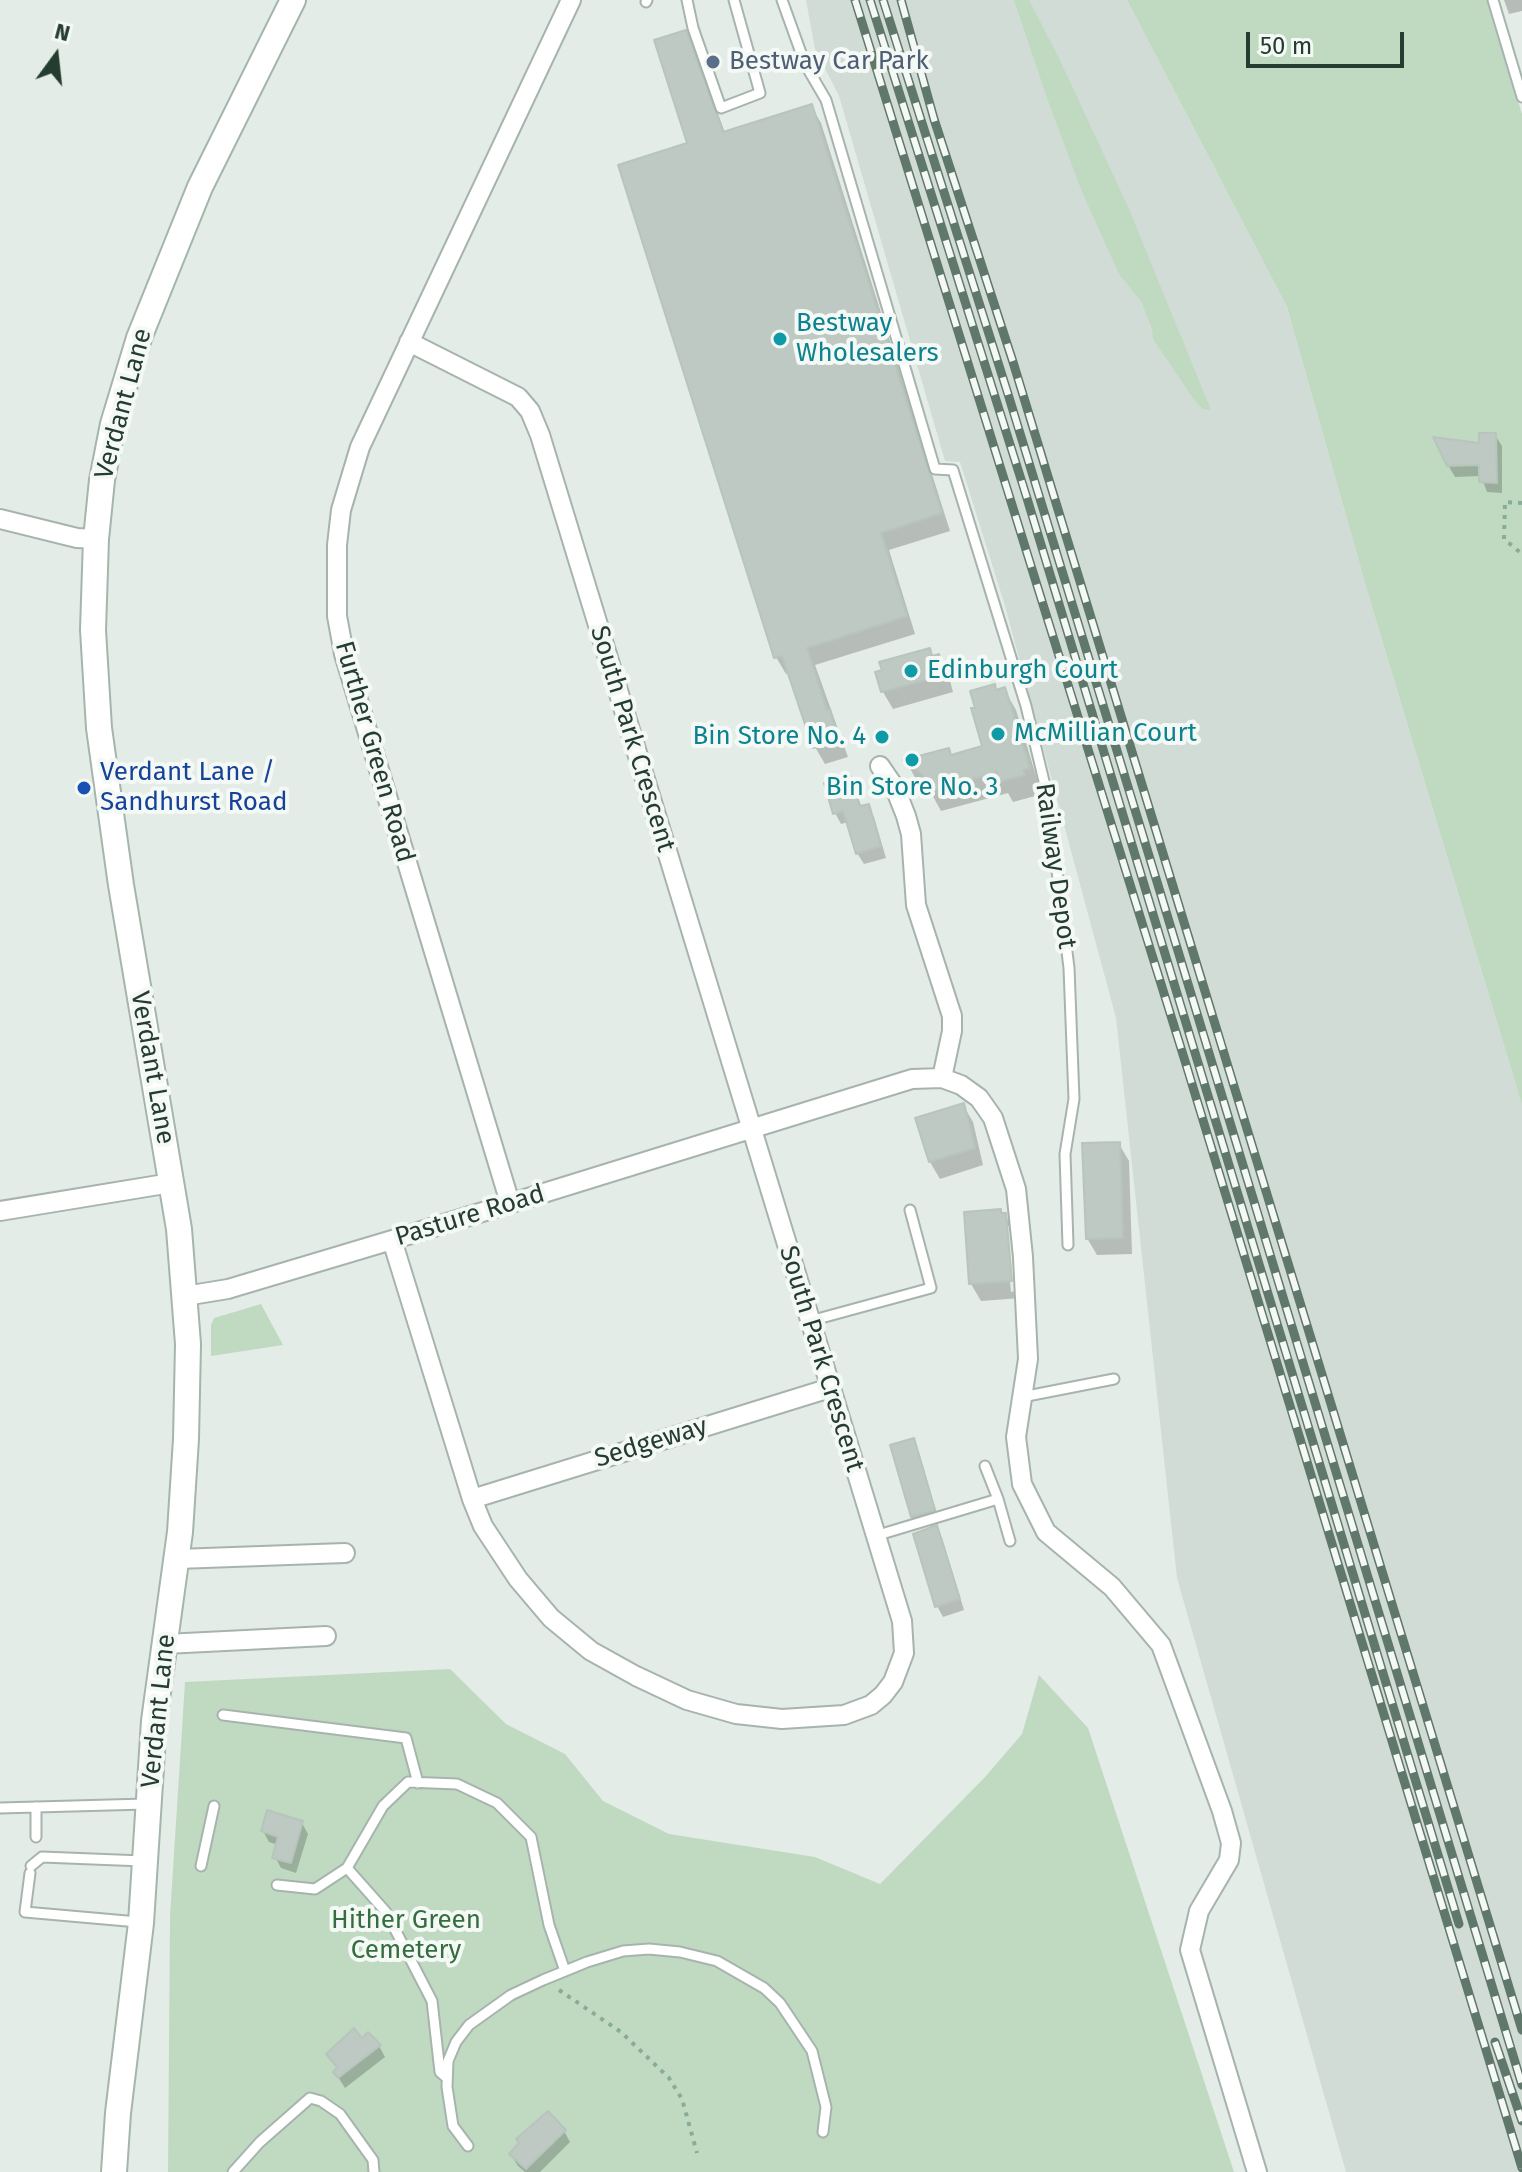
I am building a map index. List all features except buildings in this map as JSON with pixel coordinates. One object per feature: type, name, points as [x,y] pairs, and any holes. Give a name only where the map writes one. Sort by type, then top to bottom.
[{"type":"street","name":"Verdant Lane","points":[[114,2172],[141,1923],[154,1721],[177,1559],[188,1344],[171,1183],[121,885],[99,728],[93,630],[96,539],[102,480],[113,424],[139,338],[200,187],[293,0]]},
{"type":"street","name":"Further Green Road","points":[[510,1203],[344,654],[337,616],[337,545],[349,478],[360,447],[571,0]]},
{"type":"street","name":"South Park Crescent","points":[[392,1240],[483,1526],[535,1601],[591,1651],[687,1700],[761,1718],[810,1718],[857,1712],[871,1705],[893,1682],[904,1653],[902,1621],[540,435],[530,411],[518,397],[409,342]]},
{"type":"street","points":[[0,519],[77,538],[96,539]]},
{"type":"street","points":[[880,766],[895,788],[906,816],[911,834],[916,905],[952,1016],[942,1078],[961,1085],[979,1098],[993,1118],[1016,1189],[1028,1359],[1016,1437],[1022,1484],[1046,1532],[1112,1587],[1161,1645],[1231,1843],[1229,1860],[1199,1911],[1190,1950],[1257,2172]]},
{"type":"street","name":"Pasture Road","points":[[185,1296],[228,1289],[912,1079],[942,1078]]},
{"type":"street","points":[[0,1211],[171,1183]]},
{"type":"street","name":"Sedgeway","points":[[472,1499],[830,1388]]},
{"type":"street","points":[[177,1559],[345,1553]]},
{"type":"street","points":[[165,1644],[326,1636]]},
{"type":"lane","points":[[687,0],[693,28],[721,108],[760,93],[734,0]]},
{"type":"lane","name":"Railway Depot","points":[[782,0],[805,64],[826,100],[935,469],[953,470],[1026,706],[1048,798],[1069,968],[1074,1099],[1065,1154],[1068,1245]]},
{"type":"lane","points":[[1493,0],[1522,97]]},
{"type":"lane","points":[[810,1321],[931,1288],[910,1210]]},
{"type":"lane","points":[[1022,1397],[1114,1379]]},
{"type":"lane","points":[[985,1466],[1010,1541]]},
{"type":"lane","points":[[875,1536],[998,1499]]},
{"type":"lane","points":[[223,1715],[406,1738],[418,1783]]},
{"type":"lane","points":[[277,1885],[315,1889],[347,1868],[383,1806],[408,1782],[457,1784],[497,1803],[531,1837],[549,1925],[565,1971]]},
{"type":"lane","points":[[0,1808],[149,1804]]},
{"type":"lane","points":[[201,1866],[214,1806]]},
{"type":"lane","points":[[36,1807],[36,1837]]},
{"type":"lane","points":[[141,1923],[25,1912],[31,1870],[42,1857],[146,1861]]},
{"type":"lane","points":[[347,1868],[386,1912],[432,2001],[440,2072],[447,2078]]},
{"type":"lane","points":[[468,2146],[453,2126],[447,2078],[452,2051],[469,2025],[511,1995],[543,1980],[623,1951],[649,1949],[680,1952],[717,1961],[764,1988],[780,2003],[812,2051],[826,2107],[823,2132]]},
{"type":"lane","points":[[233,2172],[260,2142],[310,2098],[321,2101],[340,2114],[373,2160],[374,2172]]},
{"type":"path","points":[[1522,503],[1505,502],[1504,539],[1522,554]]},
{"type":"path","points":[[543,1980],[621,2032],[669,2078],[682,2099],[697,2153]]},
{"type":"shaded area","points":[[806,0],[1127,0],[1287,307],[1369,597],[1522,1105],[1522,2172],[1346,2172],[1177,1578],[1116,1018],[1005,606],[960,462],[945,461],[839,96],[815,49]]},
{"type":"green space","points":[[1014,0],[1029,0],[1060,60],[1129,209],[1211,410],[1203,409],[1195,401],[1153,339],[1141,301],[1119,274],[1082,192]]},
{"type":"green space","points":[[1127,0],[1488,0],[1522,114],[1522,1105],[1369,597],[1287,307]]},
{"type":"green space","points":[[261,1304],[283,1345],[211,1356],[211,1325],[214,1318]]},
{"type":"green space","name":"Hither Green Cemetery","points":[[450,1669],[506,1724],[565,1754],[603,1801],[669,1834],[815,1857],[880,1884],[985,1777],[1022,1734],[1039,1675],[1088,1728],[1234,2172],[168,2172],[170,1916],[185,1682]]},
{"type":"railway","points":[[855,0],[1185,1061],[1522,2168]]},
{"type":"railway","points":[[870,0],[1026,495],[1459,1924]]},
{"type":"railway","points":[[883,0],[1008,394],[1522,2085]]},
{"type":"railway","points":[[901,0],[934,119],[1013,362],[1522,2030]]},
{"type":"railway","points":[[1495,2042],[1522,2121]]},
{"type":"place","name":"Bestway Car Park","points":[[713,62]]},
{"type":"place","name":"Bestway Wholesalers","points":[[780,339]]},
{"type":"place","name":"Edinburgh Court","points":[[911,671]]},
{"type":"place","name":"McMillian Court","points":[[998,734]]},
{"type":"place","name":"Bin Store No. 4","points":[[882,737]]},
{"type":"place","name":"Bin Store No. 3","points":[[912,760]]},
{"type":"place","name":"Verdant Lane / Sandhurst Road","points":[[84,788]]}]
